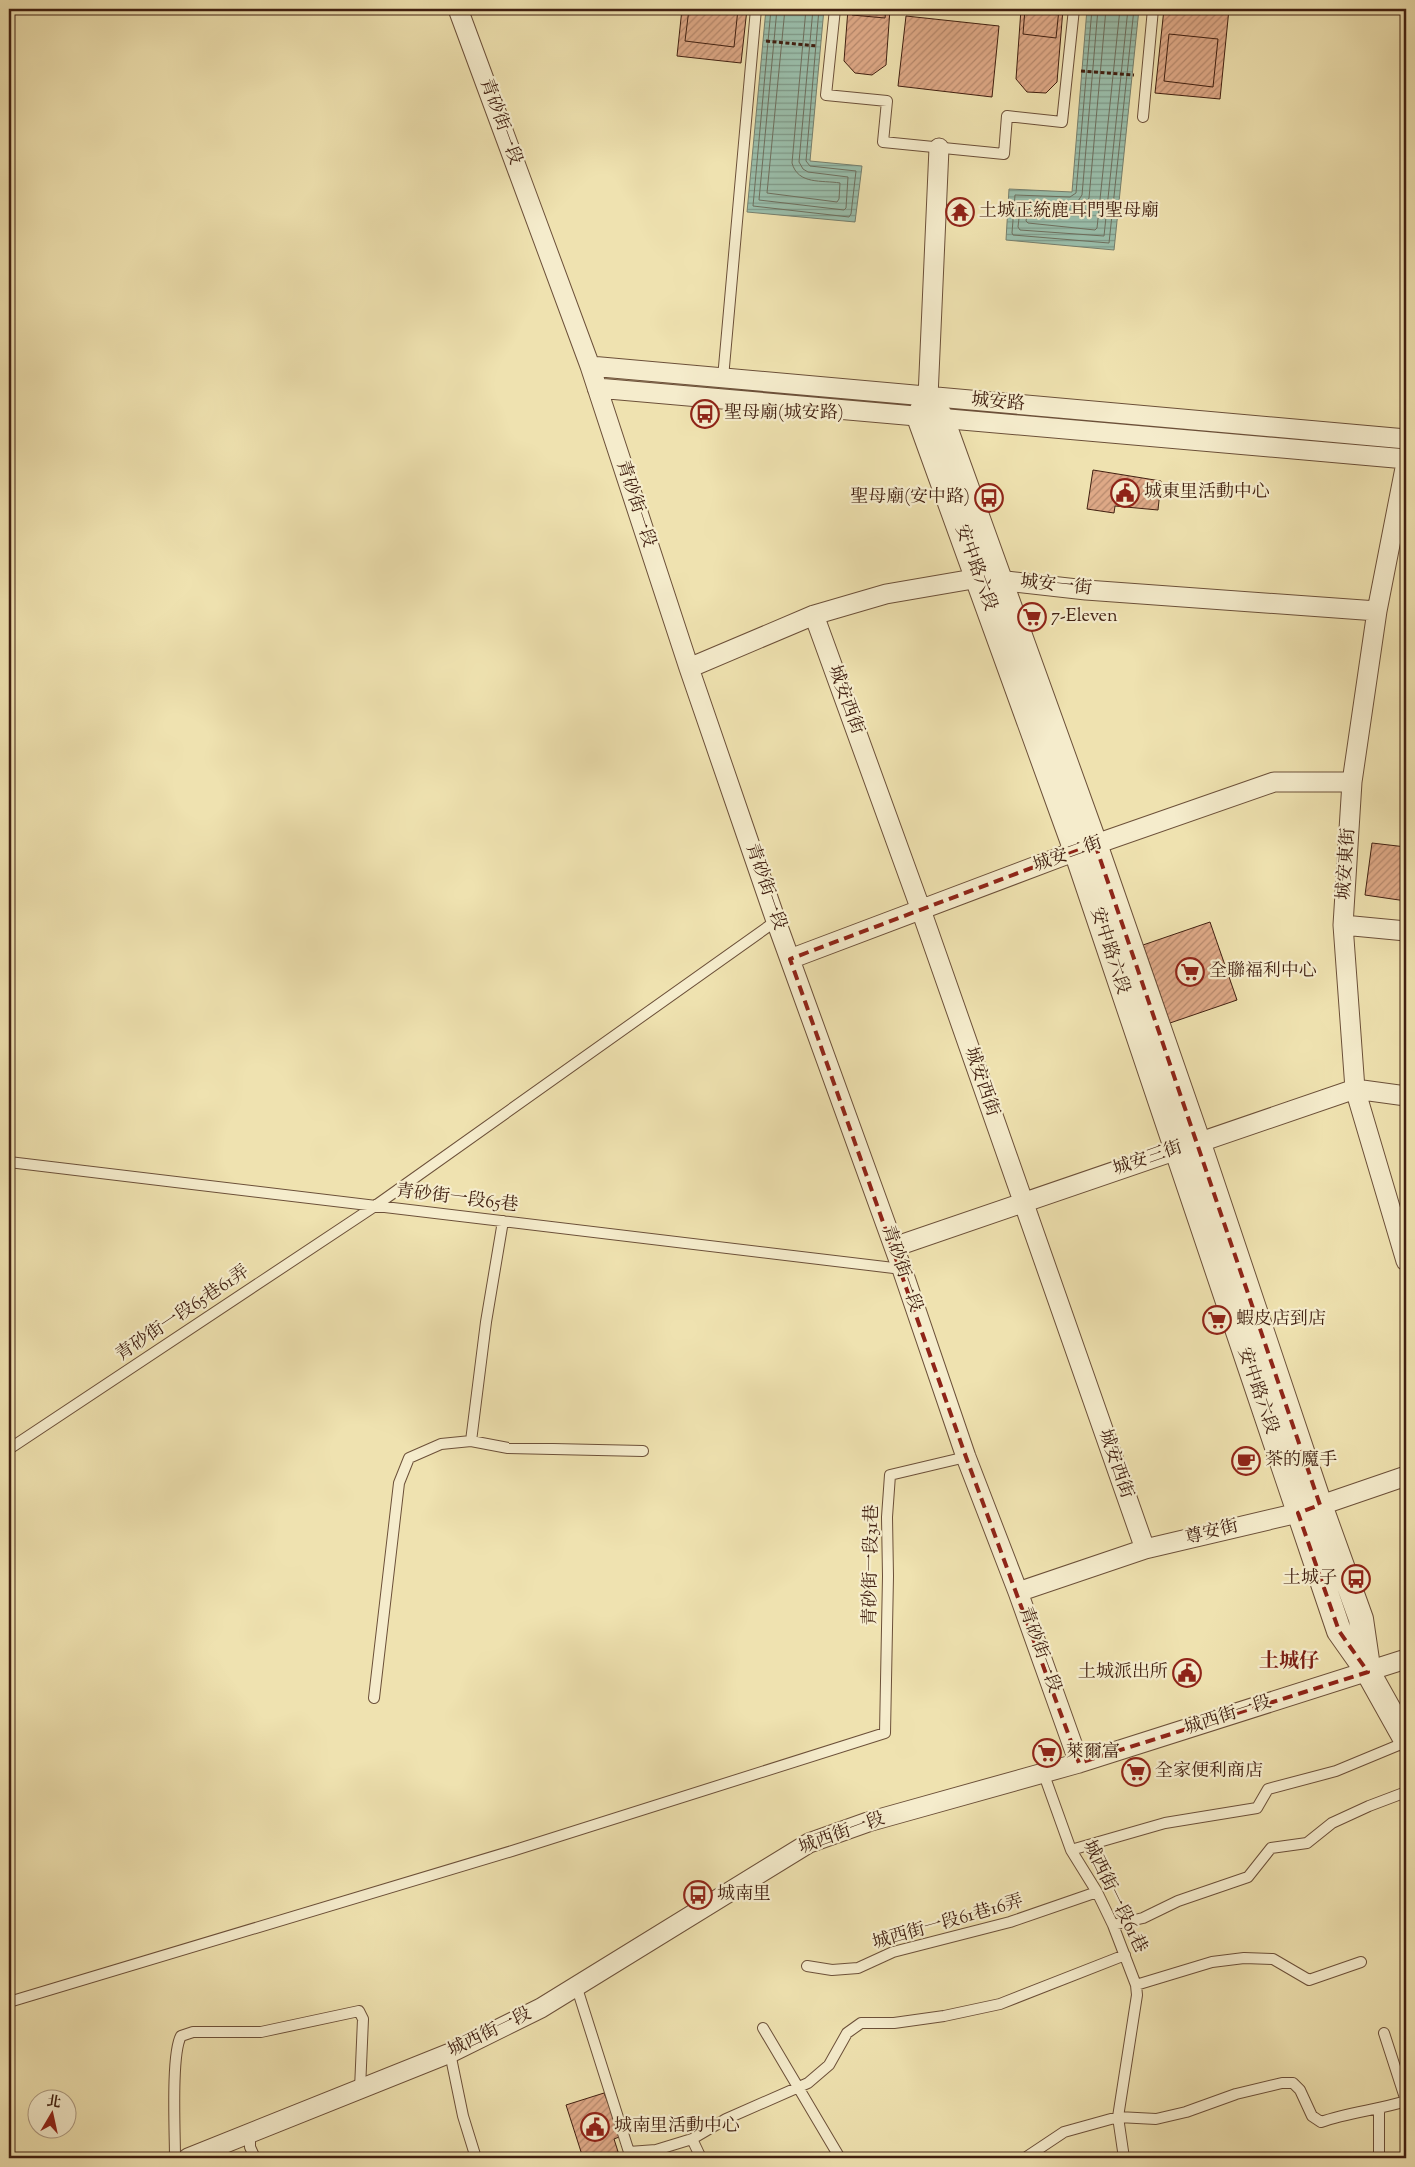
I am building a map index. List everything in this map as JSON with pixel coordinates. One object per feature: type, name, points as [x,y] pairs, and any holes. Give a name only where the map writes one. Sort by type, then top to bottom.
[{"type":"street","name":"青砂街一段","points":[[458,9],[590,366],[689,668],[776,921],[902,1269],[966,1457],[1018,1592],[1079,1763]]},
{"type":"street","points":[[929,411],[939,148]]},
{"type":"street","name":"城安路","points":[[590,366],[723,378],[929,411],[1406,459]]},
{"type":"street","name":"城安路","points":[[597,388],[929,411],[1406,439]]},
{"type":"street","name":"安中路六段","points":[[929,411],[1086,848],[1198,1142],[1309,1509],[1339,1631],[1368,1672],[1406,1741]]},
{"type":"street","name":"城安東街","points":[[1406,463],[1377,611],[1352,782],[1343,925],[1355,1089],[1406,1261]]},
{"type":"street","name":"城安一街","points":[[689,668],[814,615],[886,594],[990,579],[1086,590],[1377,611]]},
{"type":"street","name":"城安西街","points":[[814,615],[921,910],[1145,1549]]},
{"type":"street","name":"城安二街","points":[[790,959],[1086,848],[1274,782],[1352,782]]},
{"type":"street","name":"安中路六段","points":[[1086,848],[1175,1149],[1309,1509]]},
{"type":"street","points":[[1343,925],[1406,931]]},
{"type":"street","name":"城安三街","points":[[894,1247],[1175,1149],[1355,1089],[1406,1096]]},
{"type":"street","name":"尊安街","points":[[1018,1592],[1145,1549],[1309,1509],[1406,1476]]},
{"type":"street","name":"城西街一段","points":[[188,2158],[450,2053],[541,2008],[809,1843],[868,1822],[1079,1763],[1406,1659]]},
{"type":"lane","points":[[723,378],[756,9]]},
{"type":"lane","points":[[835,9],[826,95],[887,101],[883,142],[1004,154],[1007,116],[1062,122],[1074,9]]},
{"type":"lane","points":[[1143,117],[1153,9]]},
{"type":"lane","name":"青砂街一段65巷61弄","points":[[9,1449],[375,1206],[776,921]]},
{"type":"lane","name":"青砂街一段65巷","points":[[9,1162],[902,1269]]},
{"type":"lane","points":[[472,1441],[486,1322],[502,1221]]},
{"type":"lane","points":[[374,1698],[398,1483],[409,1458],[441,1444],[472,1441],[508,1448],[643,1451]]},
{"type":"lane","name":"青砂街一段31巷","points":[[9,2002],[512,1851],[885,1733],[887,1518],[890,1475],[966,1457]]},
{"type":"lane","points":[[1071,1850],[1165,1823],[1257,1808],[1268,1789],[1336,1771],[1406,1741]]},
{"type":"lane","name":"城西街一段61巷","points":[[1043,1772],[1071,1850],[1097,1892],[1113,1925],[1136,1985],[1137,1995],[1118,2117],[1124,2158]]},
{"type":"lane","points":[[1113,1925],[1143,1918],[1178,1901],[1248,1877],[1271,1848],[1306,1843],[1332,1823],[1406,1792]]},
{"type":"lane","name":"城西街一段61巷16弄","points":[[807,1966],[832,1970],[858,1968],[893,1952],[1010,1922],[1097,1892]]},
{"type":"lane","points":[[576,1985],[627,2155],[656,2150],[692,2139],[726,2119],[808,2083],[829,2065],[847,2033],[861,2023],[894,2023],[944,2016],[1000,2004],[1125,1955]]},
{"type":"lane","points":[[1136,1985],[1212,1962],[1244,1958],[1272,1959],[1309,1980],[1361,1962]]},
{"type":"lane","points":[[175,2158],[176,2061],[177,2043],[181,2036],[193,2032],[261,2032],[359,2011],[363,2019],[360,2089]]},
{"type":"lane","points":[[763,2028],[840,2158]]},
{"type":"lane","points":[[1025,2158],[1064,2132],[1118,2117],[1156,2119],[1186,2112],[1236,2094],[1282,2083],[1293,2083],[1300,2090],[1312,2116],[1321,2122],[1341,2115],[1379,2109],[1406,2101],[1384,2033]]},
{"type":"lane","points":[[450,2053],[463,2116],[476,2158]]},
{"type":"lane","points":[[1379,2109],[1379,2158]]},
{"type":"lane","points":[[250,2134],[250,2147],[255,2158]]},
{"type":"lane","points":[[692,2139],[701,2158]]},
{"type":"path","points":[[753,40],[831,48]]},
{"type":"path","points":[[1068,70],[1147,76]]},
{"type":"highlighted area","points":[[1095,844],[1320,1505],[1298,1513],[1339,1631],[1368,1672],[1079,1763],[966,1457],[790,959]]},
{"type":"water","points":[[766,9],[824,9],[810,161],[862,166],[855,222],[747,212]]},
{"type":"water","points":[[1087,9],[1139,9],[1114,250],[1006,240],[1009,189],[1072,192]]},
{"type":"building","points":[[682,9],[747,9],[741,63],[677,56]]},
{"type":"building","points":[[689,9],[738,9],[734,47],[685,41]]},
{"type":"building","points":[[848,9],[890,9],[886,65],[872,75],[855,73],[844,61]]},
{"type":"building","points":[[852,9],[886,9],[885,18],[852,15]]},
{"type":"building","points":[[1021,9],[1063,9],[1057,82],[1046,93],[1027,92],[1016,79]]},
{"type":"building","points":[[1025,9],[1059,9],[1056,38],[1023,34]]},
{"type":"building","points":[[1164,9],[1229,9],[1220,99],[1155,93]]},
{"type":"building","points":[[906,16],[999,26],[992,97],[898,86]]},
{"type":"building","points":[[1169,34],[1218,39],[1213,87],[1164,81]]},
{"type":"building","name":"城東里活動中心","points":[[1093,470],[1161,481],[1158,510],[1115,506],[1114,513],[1087,509]]},
{"type":"building","points":[[1372,843],[1406,847],[1406,901],[1365,895]]},
{"type":"building","name":"全聯福利中心","points":[[1210,922],[1237,1000],[1170,1023],[1143,945]]},
{"type":"building","name":"城南里活動中心","points":[[604,2093],[614,2117],[619,2137],[614,2139],[620,2158],[583,2158],[566,2105]]},
{"type":"place","name":"土城正統鹿耳門聖母廟","points":[[960,212]]},
{"type":"place","name":"聖母廟(城安路)","points":[[705,414]]},
{"type":"place","name":"城東里活動中心","points":[[1125,493]]},
{"type":"place","name":"聖母廟(安中路)","points":[[989,498]]},
{"type":"place","name":"7-Eleven","points":[[1032,617]]},
{"type":"place","name":"全聯福利中心","points":[[1190,972]]},
{"type":"place","name":"蝦皮店到店","points":[[1217,1320]]},
{"type":"place","name":"茶的魔手","points":[[1246,1461]]},
{"type":"place","name":"土城子","points":[[1356,1579]]},
{"type":"place","name":"土城派出所","points":[[1187,1673]]},
{"type":"place","name":"萊爾富","points":[[1047,1753]]},
{"type":"place","name":"全家便利商店","points":[[1136,1772]]},
{"type":"place","name":"城南里","points":[[698,1895]]},
{"type":"place","name":"城南里活動中心","points":[[595,2127]]},
{"type":"district","name":"土城仔","points":[[1289,1662]]}]
